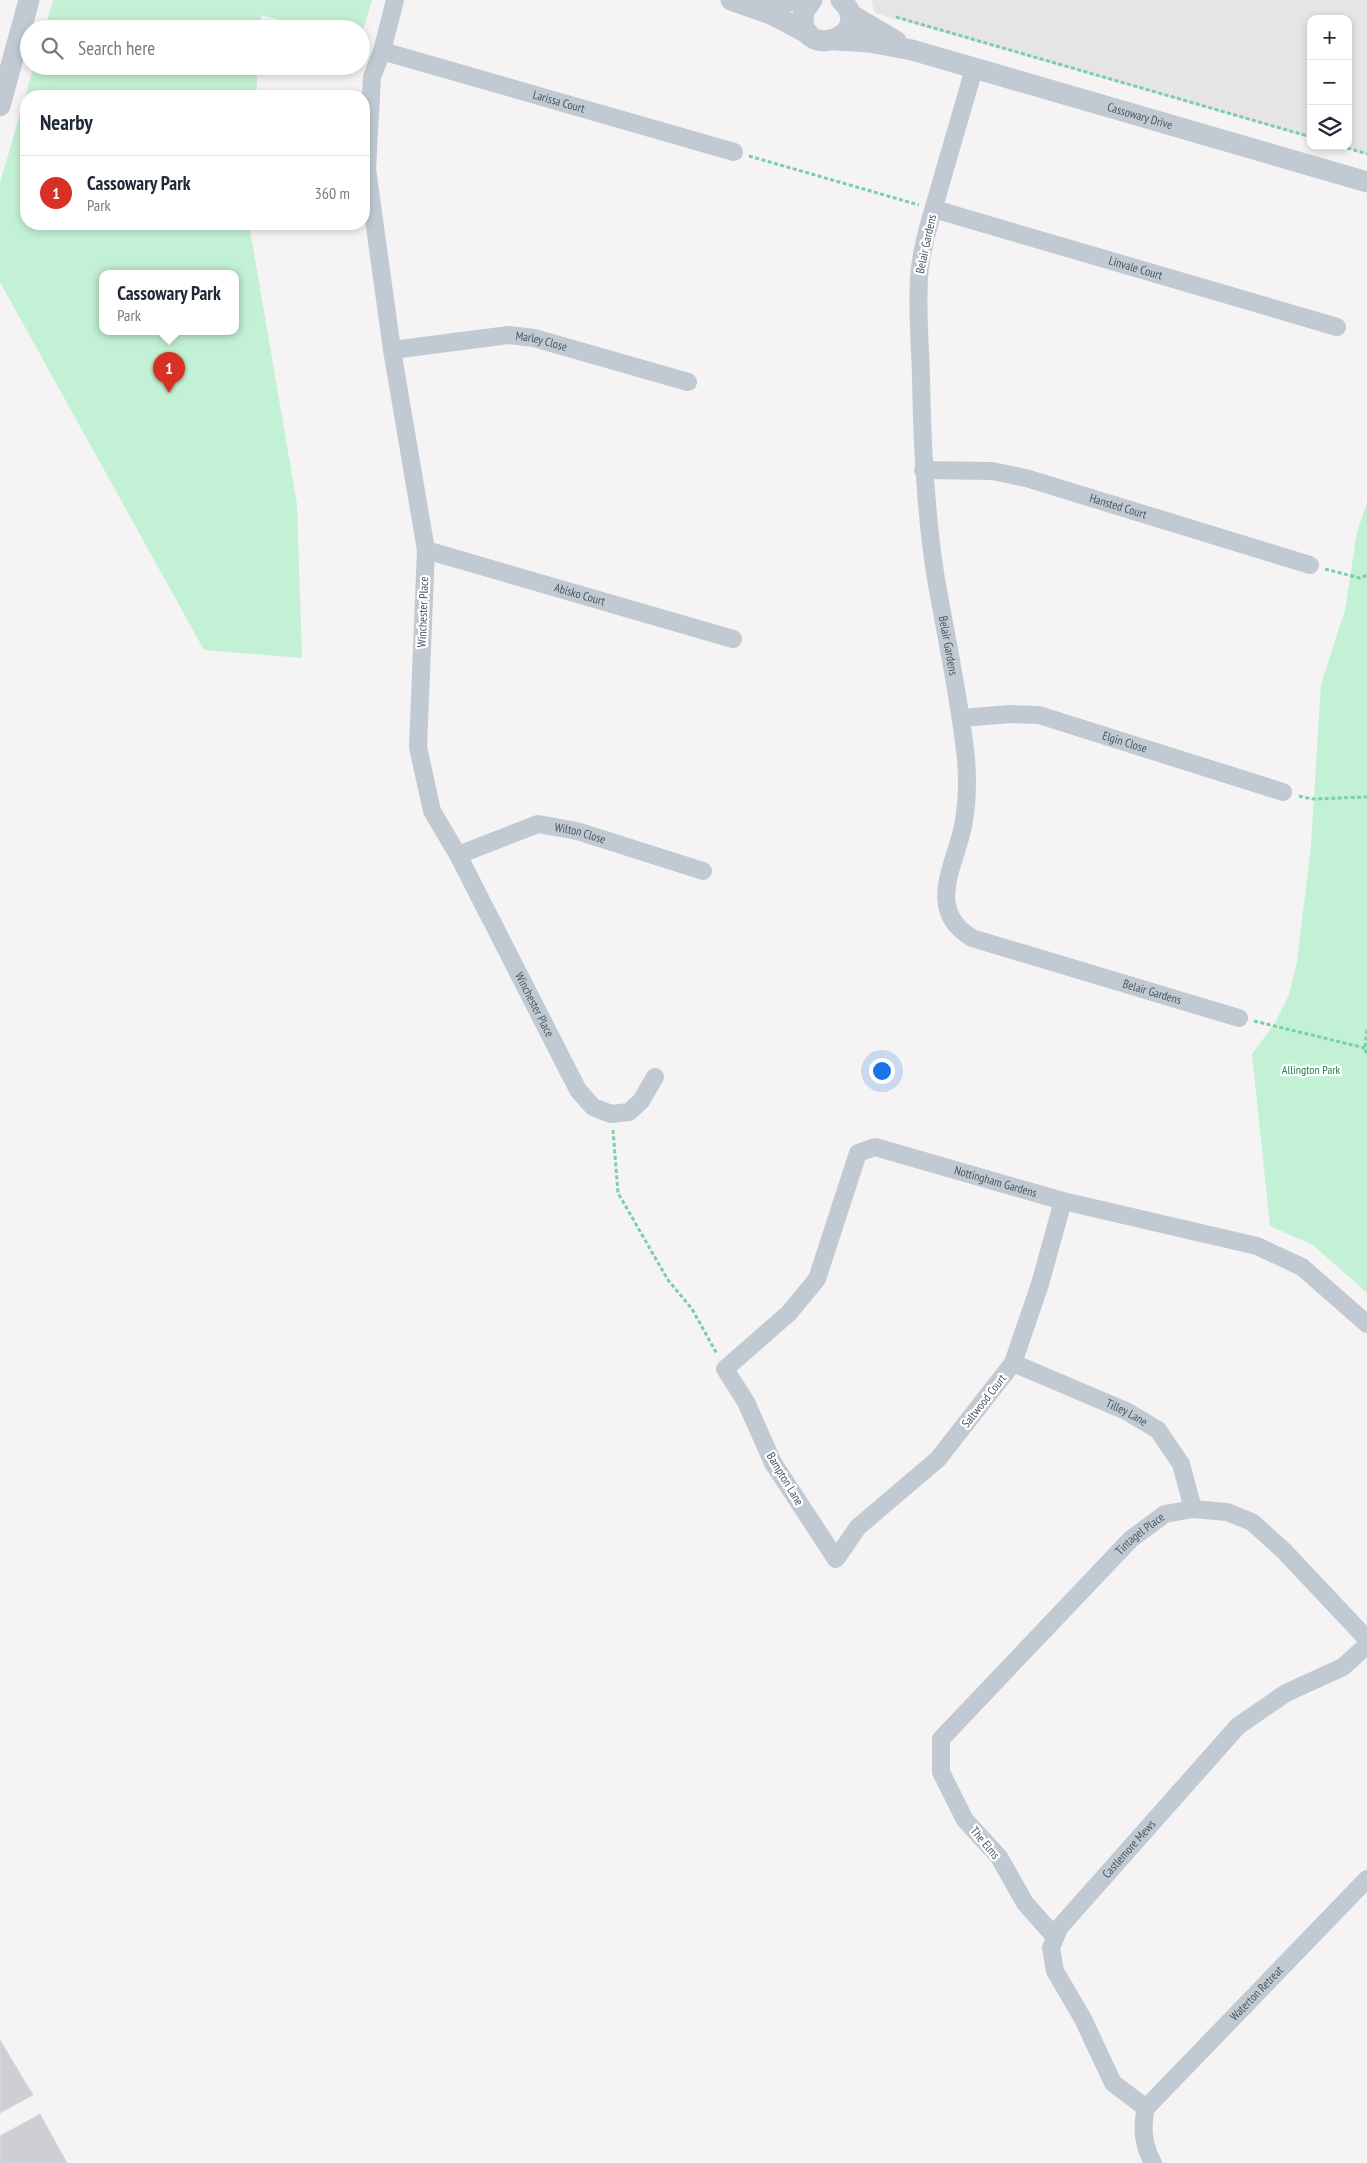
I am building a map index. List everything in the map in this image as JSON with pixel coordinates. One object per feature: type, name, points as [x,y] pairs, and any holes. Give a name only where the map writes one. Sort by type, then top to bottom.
[{"type":"street","points":[[24,20],[29,0]]},
{"type":"street","name":"Winchester Place","points":[[370,114],[372,77],[382,51],[395,0]]},
{"type":"street","points":[[732,0],[771,14],[809,34]]},
{"type":"street","points":[[753,0],[779,2],[806,0]]},
{"type":"street","points":[[809,34],[803,17],[807,6],[812,0]]},
{"type":"street","points":[[835,40],[847,30],[846,5]]},
{"type":"street","name":"Cassowary Drive","points":[[846,5],[867,26],[912,50]]},
{"type":"street","points":[[0,106],[20,33]]},
{"type":"street","name":"Cassowary Drive","points":[[809,34],[821,41],[869,42],[912,50],[1367,182]]},
{"type":"street","name":"Larissa Court","points":[[382,51],[734,152]]},
{"type":"street","name":"Belair Gardens","points":[[974,69],[934,209],[919,274],[917,310],[923,470],[935,571],[961,718],[968,792],[963,826],[946,894],[947,909],[952,922],[958,930],[972,938],[1239,1018]]},
{"type":"street","name":"Winchester Place","points":[[370,191],[392,350],[426,550],[418,747],[432,811],[458,855],[578,1090],[592,1107],[611,1114]]},
{"type":"street","name":"Linvale Court","points":[[934,209],[1337,327]]},
{"type":"street","name":"Marley Close","points":[[392,350],[509,335],[534,338],[688,382]]},
{"type":"street","name":"Hansted Court","points":[[923,470],[992,471],[1026,478],[1310,564]]},
{"type":"street","name":"Abisko Court","points":[[426,550],[733,639]]},
{"type":"street","name":"Elgin Close","points":[[961,718],[1011,714],[1039,715],[1283,792]]},
{"type":"street","name":"Wilton Close","points":[[458,855],[538,824],[578,830],[703,871]]},
{"type":"street","points":[[611,1114],[628,1112],[641,1101],[655,1077]]},
{"type":"street","name":"Nottingham Gardens","points":[[725,1369],[789,1313],[817,1279],[858,1153],[875,1147],[1063,1201],[1171,1224],[1257,1246],[1302,1268],[1367,1324]]},
{"type":"street","name":"Saltwood Court","points":[[836,1559],[858,1526],[938,1459],[1014,1363],[1040,1284],[1063,1201]]},
{"type":"street","name":"Tilley Lane","points":[[1014,1363],[1126,1411],[1158,1430],[1181,1464],[1192,1509]]},
{"type":"street","name":"Bampton Lane","points":[[725,1369],[746,1402],[773,1463],[836,1559]]},
{"type":"street","name":"Tintagel Place","points":[[941,1739],[1131,1539],[1165,1514],[1192,1509],[1227,1512],[1252,1522],[1284,1551],[1367,1639]]},
{"type":"street","name":"Castlemore Mews","points":[[1146,2108],[1113,2083],[1083,2019],[1055,1971],[1050,1948],[1059,1928],[1238,1726],[1286,1693],[1342,1668],[1367,1645]]},
{"type":"street","name":"The Elms","points":[[941,1739],[941,1772],[966,1820],[999,1857],[1024,1903],[1055,1937]]},
{"type":"street","name":"Waterton Retreat","points":[[1146,2108],[1367,1879]]},
{"type":"street","points":[[1146,2108],[1142,2123],[1145,2150],[1153,2163]]},
{"type":"path","points":[[891,16],[1307,136]]},
{"type":"path","points":[[1352,149],[1367,154]]},
{"type":"path","points":[[734,152],[934,209]]},
{"type":"path","points":[[1310,564],[1360,578],[1367,575]]},
{"type":"path","points":[[1283,792],[1312,799],[1367,797]]},
{"type":"path","points":[[1239,1018],[1365,1048]]},
{"type":"path","points":[[1367,1030],[1365,1048],[1367,1056]]},
{"type":"path","points":[[611,1114],[618,1194],[668,1280],[692,1310],[725,1369]]},
{"type":"shaded area","points":[[871,0],[1367,0],[1367,154],[1352,150],[1352,15],[1307,15],[1307,137],[875,13]]},
{"type":"green space","points":[[53,0],[372,0],[366,20],[280,20],[261,15],[261,20],[47,20]]},
{"type":"green space","points":[[31,75],[257,75],[256,90],[27,90]]},
{"type":"green space","points":[[20,114],[20,230],[250,230],[297,504],[302,658],[204,650],[0,282],[0,183]]},
{"type":"green space","name":"Allington Park","points":[[1367,503],[1367,1293],[1313,1245],[1270,1226],[1252,1054],[1275,1023],[1289,995],[1297,962],[1311,846],[1321,684],[1345,610],[1357,532]]},
{"type":"building","points":[[0,2040],[33,2095],[0,2113]]},
{"type":"building","points":[[40,2114],[67,2163],[0,2163],[0,2136]]},
{"type":"place","name":"Cassowary Park","points":[[169,393]]}]
